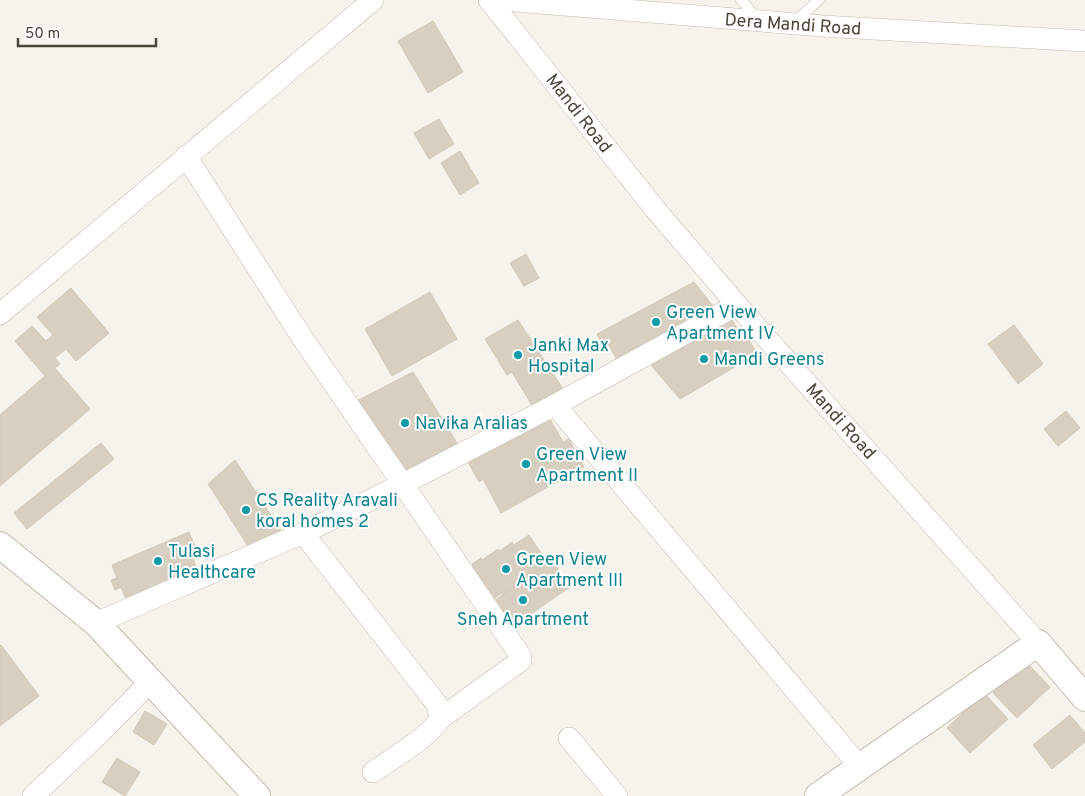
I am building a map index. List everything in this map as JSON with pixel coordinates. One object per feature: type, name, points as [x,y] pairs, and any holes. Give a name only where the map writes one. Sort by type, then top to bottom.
[{"type":"street","points":[[0,314],[373,0]]},
{"type":"street","name":"Mandi Road","points":[[489,0],[655,209],[737,305],[1085,698]]},
{"type":"street","name":"Dera Mandi Road","points":[[500,0],[761,22],[1085,41]]},
{"type":"street","points":[[186,156],[303,340],[520,654],[521,660],[441,718],[436,726],[426,735],[373,772]]},
{"type":"street","points":[[96,623],[303,533],[403,484],[555,405],[737,305]]},
{"type":"street","points":[[555,405],[860,767]]},
{"type":"street","points":[[303,533],[436,703],[441,718]]},
{"type":"street","points":[[0,545],[96,623],[258,796]]},
{"type":"street","points":[[818,796],[1038,643]]},
{"type":"street","points":[[33,796],[101,732],[150,682]]},
{"type":"street","points":[[570,738],[617,796]]},
{"type":"lane","points":[[741,0],[761,22]]},
{"type":"lane","points":[[792,24],[819,0]]},
{"type":"building","points":[[433,21],[463,72],[428,93],[398,41]]},
{"type":"building","points":[[439,119],[454,144],[429,159],[414,133]]},
{"type":"building","points":[[460,151],[479,183],[460,195],[441,163]]},
{"type":"building","points":[[526,254],[539,278],[524,286],[510,263]]},
{"type":"building","name":"Green View Apartment IV","points":[[694,282],[715,309],[618,362],[609,345],[604,348],[597,334]]},
{"type":"building","points":[[71,288],[109,333],[76,361],[66,349],[55,358],[60,364],[55,368],[90,409],[0,486],[0,415],[45,376],[15,341],[32,326],[46,341],[53,335],[37,317]]},
{"type":"building","points":[[430,292],[457,339],[392,376],[365,329]]},
{"type":"building","name":"Janki Max Hospital","points":[[518,320],[563,389],[533,407],[512,372],[507,375],[485,339]]},
{"type":"building","name":"Mandi Greens","points":[[732,320],[741,335],[745,333],[757,354],[680,399],[650,364]]},
{"type":"building","points":[[1014,325],[1043,364],[1018,384],[988,344]]},
{"type":"building","name":"Navika Aralias","points":[[413,372],[457,443],[398,476],[353,403]]},
{"type":"building","points":[[1066,411],[1080,428],[1058,446],[1044,429]]},
{"type":"building","name":"Green View Apartment II","points":[[548,416],[563,442],[569,439],[584,467],[501,513],[483,479],[479,482],[467,460]]},
{"type":"building","points":[[101,443],[114,459],[27,529],[14,513]]},
{"type":"building","name":"CS Reality Aravali koral homes 2","points":[[235,460],[285,537],[252,552],[208,484]]},
{"type":"building","name":"Tulasi Healthcare","points":[[189,532],[198,554],[192,557],[197,568],[126,599],[121,587],[115,590],[111,580],[117,578],[112,565]]},
{"type":"building","name":"Green View Apartment III","points":[[529,535],[548,563],[503,595],[502,593],[489,602],[468,571],[474,567],[472,564],[481,558],[482,560],[498,549],[500,551],[512,542],[514,545]]},
{"type":"building","name":"Sneh Apartment","points":[[548,563],[552,567],[555,565],[570,587],[506,631],[488,605]]},
{"type":"building","points":[[0,646],[39,696],[0,726]]},
{"type":"building","points":[[1026,662],[1050,687],[1017,718],[993,693]]},
{"type":"building","points":[[984,693],[1008,719],[970,753],[947,728]]},
{"type":"building","points":[[145,711],[167,724],[154,745],[133,732]]},
{"type":"building","points":[[1070,715],[1085,733],[1085,742],[1052,769],[1033,745]]},
{"type":"building","points":[[117,758],[140,772],[125,796],[102,782]]},
{"type":"place","name":"Green View Apartment IV","points":[[656,322]]},
{"type":"place","name":"Janki Max Hospital","points":[[518,355]]},
{"type":"place","name":"Mandi Greens","points":[[704,359]]},
{"type":"place","name":"Navika Aralias","points":[[405,423]]},
{"type":"place","name":"Green View Apartment II","points":[[526,464]]},
{"type":"place","name":"CS Reality Aravali koral homes 2","points":[[246,510]]},
{"type":"place","name":"Tulasi Healthcare","points":[[158,561]]},
{"type":"place","name":"Green View Apartment III","points":[[506,569]]},
{"type":"place","name":"Sneh Apartment","points":[[523,600]]}]
